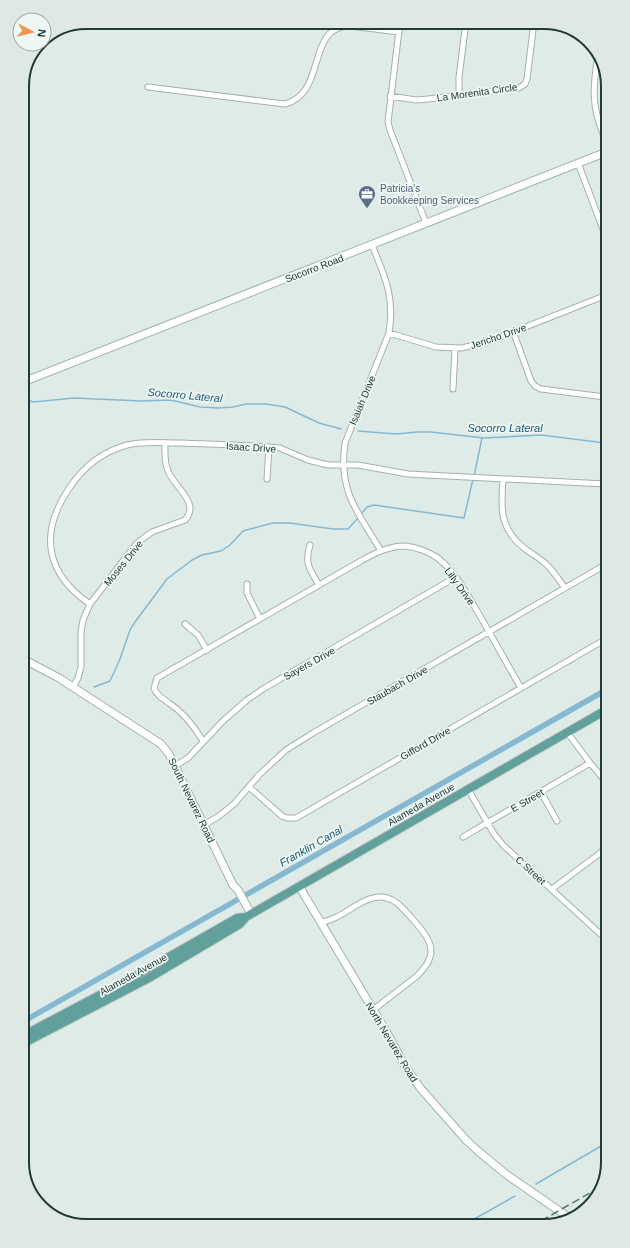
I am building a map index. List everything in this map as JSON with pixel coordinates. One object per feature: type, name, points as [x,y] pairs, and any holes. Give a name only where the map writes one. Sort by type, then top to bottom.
[{"type":"main road","name":"Alameda Avenue","points":[[29,1032],[130,979],[237,918],[299,886],[601,713]]},
{"type":"main road","name":"Alameda Avenue","points":[[29,1040],[149,978],[240,924],[248,913]]},
{"type":"street","points":[[148,87],[264,102],[285,104],[293,102],[306,91],[322,45],[327,37],[336,29]]},
{"type":"street","points":[[376,29],[399,32]]},
{"type":"street","points":[[399,29],[388,115],[390,130],[426,223]]},
{"type":"street","points":[[459,95],[465,29]]},
{"type":"street","name":"La Morenita Circle","points":[[390,96],[416,100],[519,88],[523,86],[528,75],[533,29]]},
{"type":"street","points":[[597,64],[594,96],[597,119],[601,129]]},
{"type":"street","name":"Socorro Road","points":[[29,380],[601,154]]},
{"type":"street","points":[[578,164],[601,224]]},
{"type":"street","name":"Isaiah Drive","points":[[372,245],[389,290],[392,311],[389,333],[348,432],[345,443],[343,465],[344,480],[348,493],[355,508],[381,551]]},
{"type":"street","name":"Jericho Drive","points":[[389,333],[436,347],[455,348],[485,343],[601,297]]},
{"type":"street","points":[[513,331],[531,381],[535,386],[546,390],[601,397]]},
{"type":"street","points":[[453,389],[455,348]]},
{"type":"street","name":"Isaac Drive","points":[[90,604],[70,588],[58,572],[52,554],[50,537],[53,519],[61,501],[82,471],[96,459],[116,448],[128,445],[142,442],[269,447],[280,448],[319,464],[358,465],[398,473],[601,484]]},
{"type":"street","name":"Moses Drive","points":[[73,687],[78,678],[81,667],[81,632],[83,620],[90,604],[137,544],[152,532],[180,522],[189,516],[191,511],[191,504],[170,475],[166,466],[165,443]]},
{"type":"street","points":[[267,479],[269,447]]},
{"type":"street","points":[[503,479],[501,502],[502,514],[509,532],[522,547],[545,564],[565,588]]},
{"type":"street","points":[[310,545],[307,560],[308,567],[319,585]]},
{"type":"street","name":"Lilly Drive","points":[[204,741],[190,722],[173,706],[157,695],[154,688],[155,682],[162,675],[370,556],[386,549],[399,547],[418,549],[436,557],[456,577],[521,688]]},
{"type":"street","name":"Staubach Drive","points":[[204,825],[234,804],[259,775],[286,750],[601,567]]},
{"type":"street","name":"Sayers Drive","points":[[175,766],[188,758],[224,720],[247,700],[263,689],[456,577]]},
{"type":"street","points":[[246,584],[247,593],[260,619]]},
{"type":"street","points":[[185,624],[198,635],[207,650]]},
{"type":"street","name":"Gifford Drive","points":[[249,787],[282,816],[287,818],[296,818],[601,642]]},
{"type":"street","name":"South Nevarez Road","points":[[29,662],[73,687],[155,740],[169,754],[233,885],[239,892],[248,913]]},
{"type":"street","points":[[567,732],[601,776]]},
{"type":"street","name":"E Street","points":[[463,837],[590,763]]},
{"type":"street","name":"C Street","points":[[468,789],[503,845],[601,935]]},
{"type":"street","points":[[542,792],[557,821]]},
{"type":"street","points":[[552,890],[601,852]]},
{"type":"street","name":"North Nevarez Road","points":[[299,886],[413,1079],[466,1140],[507,1175],[565,1215]]},
{"type":"street","points":[[321,922],[331,921],[369,899],[381,897],[388,898],[397,903],[428,939],[431,954],[429,961],[422,971],[373,1010]]},
{"type":"waterway","name":"Socorro Lateral","points":[[29,400],[33,402],[74,398],[141,401],[171,400],[200,407],[218,408],[246,404],[266,404],[285,407],[319,423],[341,429]]},
{"type":"waterway","name":"Socorro Lateral","points":[[358,431],[396,434],[431,432],[484,438],[541,435],[601,442]]},
{"type":"waterway","points":[[474,476],[482,438]]},
{"type":"waterway","points":[[362,513],[367,507],[374,505],[464,518],[473,479]]},
{"type":"waterway","points":[[94,687],[110,681],[120,659],[130,630],[135,622],[167,579],[192,560],[202,555],[221,551],[230,545],[243,531],[273,523],[290,523],[333,529],[348,529],[358,518]]},
{"type":"waterway","name":"Franklin Canal","points":[[29,1018],[601,693]]},
{"type":"waterway","points":[[536,1184],[601,1146]]},
{"type":"waterway","points":[[474,1219],[515,1196]]},
{"type":"railway","points":[[545,1219],[593,1191]]},
{"type":"place","name":"Patricia's Bookkeeping Services","points":[[367,209]]}]
